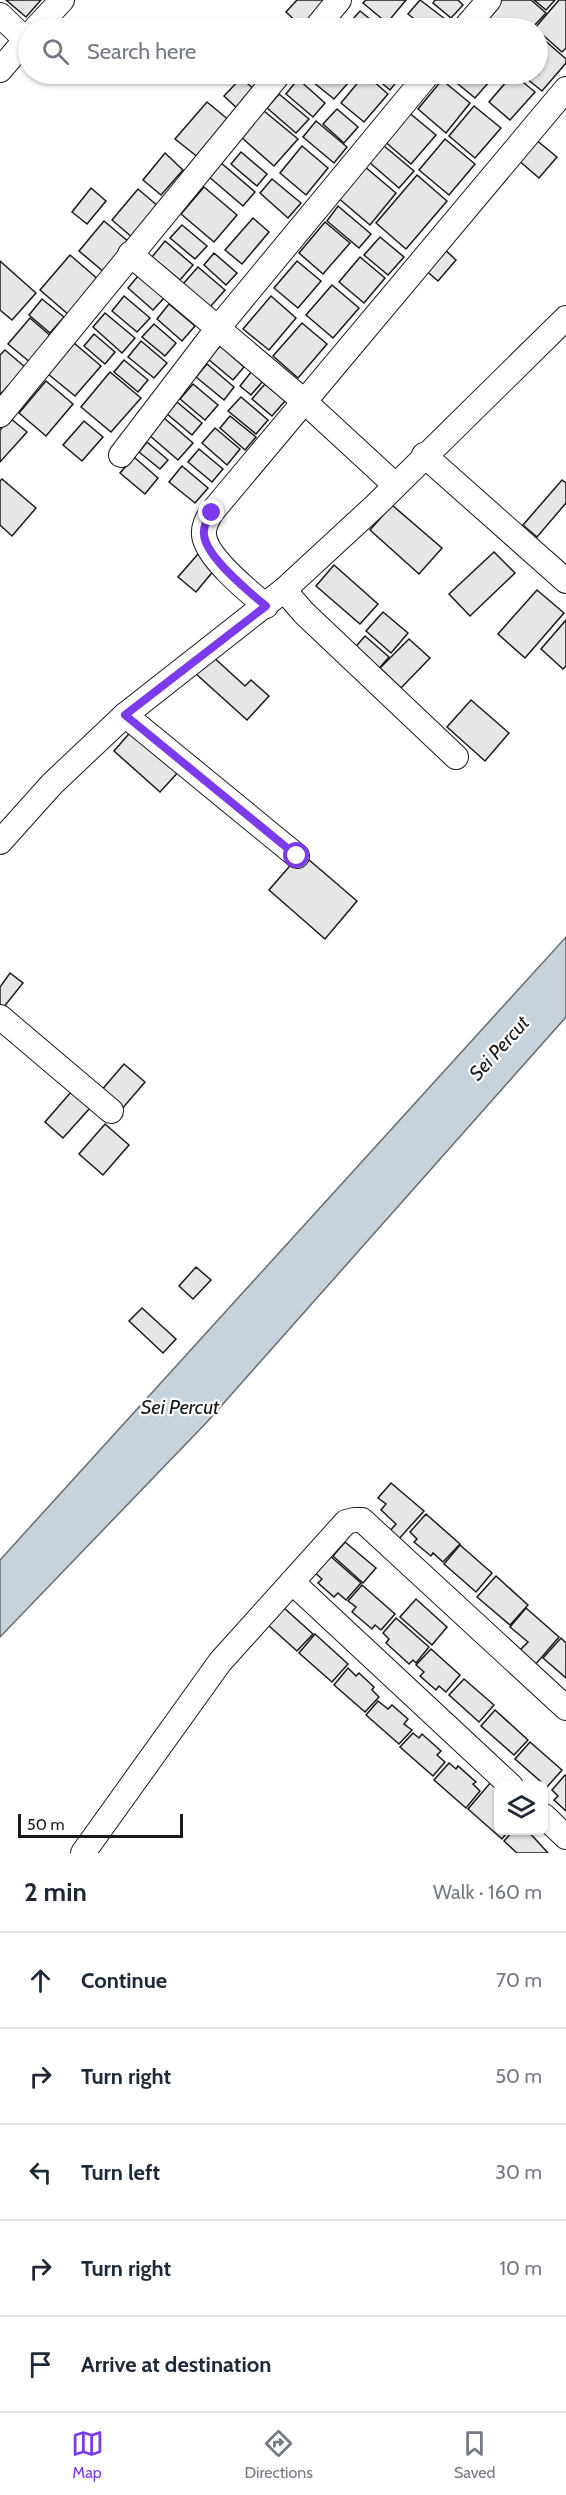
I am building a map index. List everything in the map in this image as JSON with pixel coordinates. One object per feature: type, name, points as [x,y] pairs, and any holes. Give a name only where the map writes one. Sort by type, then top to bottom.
[{"type":"street","points":[[46,18],[62,0]]},
{"type":"street","points":[[324,18],[339,0]]},
{"type":"street","points":[[474,18],[489,0]]},
{"type":"street","points":[[0,15],[18,27]]},
{"type":"street","points":[[0,70],[18,49]]},
{"type":"street","points":[[0,415],[271,84]]},
{"type":"street","points":[[121,455],[218,328],[420,84]]},
{"type":"street","points":[[456,757],[304,613],[227,571],[206,544],[204,526],[212,513],[566,89]]},
{"type":"street","points":[[130,254],[305,402],[394,484]]},
{"type":"street","points":[[0,842],[52,784],[125,715],[275,598],[375,506],[394,484],[566,318]]},
{"type":"street","points":[[424,455],[566,580]]},
{"type":"street","points":[[125,715],[297,856]]},
{"type":"street","points":[[0,1017],[111,1112]]},
{"type":"street","points":[[82,1853],[220,1662],[346,1522],[362,1521],[566,1708]]},
{"type":"street","points":[[292,1582],[507,1781]]},
{"type":"street","points":[[548,1821],[566,1837]]},
{"type":"water","name":"Sei Percut","points":[[566,937],[566,1017],[207,1422],[0,1637],[0,1560]]},
{"type":"building","points":[[6,0],[41,0],[26,17]]},
{"type":"building","points":[[297,0],[325,0],[310,18],[292,18],[286,12]]},
{"type":"building","points":[[366,0],[406,0],[391,18],[381,18],[363,3]]},
{"type":"building","points":[[420,0],[444,18],[413,18],[408,14]]},
{"type":"building","points":[[435,0],[458,0],[463,5],[451,18],[433,3]]},
{"type":"building","points":[[501,0],[531,0],[546,13],[541,18],[486,17]]},
{"type":"building","points":[[534,0],[555,0],[546,10]]},
{"type":"building","points":[[559,0],[566,0],[566,48],[562,52],[548,40],[548,18],[544,18]]},
{"type":"building","points":[[360,11],[369,18],[354,18]]},
{"type":"building","points":[[548,43],[566,59],[566,63],[548,84]]},
{"type":"building","points":[[235,84],[248,84],[256,91],[239,110],[224,96]]},
{"type":"building","points":[[294,84],[304,84],[325,103],[313,117],[286,94]]},
{"type":"building","points":[[315,84],[347,84],[334,99]]},
{"type":"building","points":[[357,84],[376,84],[388,94],[364,122],[341,103]]},
{"type":"building","points":[[383,84],[395,84],[390,90]]},
{"type":"building","points":[[439,84],[447,84],[470,103],[446,133],[418,109]]},
{"type":"building","points":[[458,84],[487,84],[475,98]]},
{"type":"building","points":[[504,84],[525,84],[535,92],[510,120],[489,102]]},
{"type":"building","points":[[533,84],[548,84],[542,91]]},
{"type":"building","points":[[279,94],[309,119],[296,133],[267,108]]},
{"type":"building","points":[[207,102],[230,121],[199,158],[175,139]]},
{"type":"building","points":[[474,106],[501,128],[475,158],[449,136]]},
{"type":"building","points":[[337,109],[358,127],[344,143],[323,124]]},
{"type":"building","points":[[264,111],[298,139],[274,166],[241,137]]},
{"type":"building","points":[[407,111],[436,135],[411,164],[383,140]]},
{"type":"building","points":[[316,121],[347,147],[334,163],[303,137]]},
{"type":"building","points":[[445,139],[475,164],[449,195],[419,170]]},
{"type":"building","points":[[535,139],[557,157],[539,178],[517,159]]},
{"type":"building","points":[[383,145],[414,171],[399,188],[369,162]]},
{"type":"building","points":[[302,146],[328,168],[306,195],[280,173]]},
{"type":"building","points":[[241,152],[267,174],[257,186],[231,164]]},
{"type":"building","points":[[165,153],[183,170],[161,195],[143,180]]},
{"type":"building","points":[[220,162],[255,192],[243,206],[208,176]]},
{"type":"building","points":[[364,166],[396,193],[370,225],[337,197]]},
{"type":"building","points":[[417,175],[447,201],[406,249],[376,223]]},
{"type":"building","points":[[272,179],[301,203],[288,218],[260,193]]},
{"type":"building","points":[[204,187],[237,215],[214,242],[181,214]]},
{"type":"building","points":[[91,188],[106,201],[87,224],[72,212]]},
{"type":"building","points":[[138,189],[159,207],[133,238],[112,220]]},
{"type":"building","points":[[338,206],[371,234],[359,248],[327,221]]},
{"type":"building","points":[[253,218],[269,232],[242,264],[225,250]]},
{"type":"building","points":[[104,221],[129,242],[104,272],[79,251]]},
{"type":"building","points":[[325,222],[350,243],[323,274],[299,253]]},
{"type":"building","points":[[182,225],[207,246],[195,259],[170,238]]},
{"type":"building","points":[[380,237],[404,257],[388,275],[364,255]]},
{"type":"building","points":[[165,241],[193,265],[180,280],[152,257]]},
{"type":"building","points":[[442,247],[456,260],[438,281],[423,268]]},
{"type":"building","points":[[214,253],[237,273],[226,285],[204,265]]},
{"type":"building","points":[[70,255],[99,280],[69,315],[40,290]]},
{"type":"building","points":[[360,257],[385,278],[364,303],[339,282]]},
{"type":"building","points":[[0,261],[36,293],[12,320],[0,310]]},
{"type":"building","points":[[297,261],[321,281],[298,308],[274,288]]},
{"type":"building","points":[[198,267],[225,290],[210,307],[183,284]]},
{"type":"building","points":[[138,276],[164,298],[153,310],[128,288]]},
{"type":"building","points":[[332,285],[359,308],[333,338],[306,315]]},
{"type":"building","points":[[124,296],[150,318],[137,332],[112,311]]},
{"type":"building","points":[[271,296],[296,318],[269,350],[243,329]]},
{"type":"building","points":[[42,299],[64,317],[50,333],[29,315]]},
{"type":"building","points":[[169,304],[195,326],[182,341],[157,319]]},
{"type":"building","points":[[105,313],[135,338],[122,353],[93,327]]},
{"type":"building","points":[[30,318],[53,338],[31,363],[8,344]]},
{"type":"building","points":[[302,323],[327,344],[298,378],[273,356]]},
{"type":"building","points":[[154,324],[176,343],[165,356],[142,337]]},
{"type":"building","points":[[94,334],[115,352],[105,364],[84,346]]},
{"type":"building","points":[[141,341],[167,363],[154,378],[128,357]]},
{"type":"building","points":[[74,343],[101,366],[75,396],[48,374]]},
{"type":"building","points":[[220,346],[244,367],[233,380],[208,359]]},
{"type":"building","points":[[5,350],[25,367],[0,395],[0,355]]},
{"type":"building","points":[[124,360],[148,380],[138,392],[114,372]]},
{"type":"building","points":[[207,364],[234,387],[224,400],[196,377]]},
{"type":"building","points":[[252,371],[263,381],[251,395],[240,386]]},
{"type":"building","points":[[110,372],[141,398],[111,432],[81,407]]},
{"type":"building","points":[[46,381],[73,404],[46,436],[19,413]]},
{"type":"building","points":[[193,384],[218,405],[205,420],[180,399]]},
{"type":"building","points":[[265,384],[285,401],[272,416],[252,399]]},
{"type":"building","points":[[241,397],[268,420],[256,434],[228,411]]},
{"type":"building","points":[[177,402],[202,423],[192,435],[167,414]]},
{"type":"building","points":[[230,416],[256,437],[245,450],[220,428]]},
{"type":"building","points":[[10,418],[27,432],[0,462],[0,430]]},
{"type":"building","points":[[164,418],[193,443],[178,460],[149,435]]},
{"type":"building","points":[[84,421],[103,437],[82,461],[63,445]]},
{"type":"building","points":[[215,428],[240,449],[227,465],[202,443]]},
{"type":"building","points":[[147,442],[168,460],[160,469],[139,452]]},
{"type":"building","points":[[199,449],[223,469],[212,482],[188,462]]},
{"type":"building","points":[[134,457],[158,478],[145,494],[120,473]]},
{"type":"building","points":[[182,466],[208,488],[195,503],[169,482]]},
{"type":"building","points":[[2,479],[36,508],[12,536],[0,525],[0,481]]},
{"type":"building","points":[[562,480],[566,483],[566,503],[537,537],[523,525]]},
{"type":"building","points":[[392,505],[442,548],[419,574],[370,530]]},
{"type":"building","points":[[494,552],[515,573],[470,616],[449,594]]},
{"type":"building","points":[[198,554],[215,569],[196,592],[178,577]]},
{"type":"building","points":[[334,565],[378,604],[360,624],[316,586]]},
{"type":"building","points":[[537,590],[564,613],[525,658],[498,634]]},
{"type":"building","points":[[383,612],[408,633],[391,653],[366,631]]},
{"type":"building","points":[[566,620],[566,666],[563,669],[541,649]]},
{"type":"building","points":[[365,636],[389,657],[376,672],[352,651]]},
{"type":"building","points":[[409,639],[430,658],[401,688],[380,668]]},
{"type":"building","points":[[211,655],[245,686],[251,680],[269,696],[247,720],[195,673]]},
{"type":"building","points":[[471,700],[509,733],[485,761],[447,727]]},
{"type":"building","points":[[134,728],[181,769],[160,792],[114,751]]},
{"type":"building","points":[[301,853],[357,901],[325,939],[269,890]]},
{"type":"building","points":[[10,973],[23,983],[3,1008],[0,1006],[0,987]]},
{"type":"building","points":[[124,1064],[145,1082],[121,1110],[100,1092]]},
{"type":"building","points":[[71,1092],[90,1108],[63,1138],[45,1122]]},
{"type":"building","points":[[105,1124],[129,1145],[103,1175],[79,1154]]},
{"type":"building","points":[[196,1267],[211,1280],[193,1299],[179,1286]]},
{"type":"building","points":[[142,1308],[176,1339],[163,1353],[129,1321]]},
{"type":"building","points":[[391,1483],[424,1511],[397,1541],[388,1533],[396,1524],[381,1510],[386,1504],[378,1498]]},
{"type":"building","points":[[426,1514],[460,1544],[443,1562],[433,1553],[431,1556],[414,1542],[417,1539],[410,1532]]},
{"type":"building","points":[[345,1542],[376,1568],[363,1583],[333,1556]]},
{"type":"building","points":[[460,1545],[492,1573],[476,1592],[444,1564]]},
{"type":"building","points":[[329,1555],[361,1583],[346,1600],[338,1593],[334,1597],[318,1583],[322,1579],[314,1572]]},
{"type":"building","points":[[496,1576],[528,1605],[510,1625],[477,1597]]},
{"type":"building","points":[[362,1585],[395,1614],[381,1630],[375,1625],[372,1629],[352,1612],[356,1607],[348,1601]]},
{"type":"building","points":[[416,1599],[447,1627],[432,1645],[400,1617]]},
{"type":"building","points":[[283,1607],[313,1634],[297,1651],[268,1625]]},
{"type":"building","points":[[526,1608],[559,1637],[535,1665],[519,1651],[528,1642],[510,1627]]},
{"type":"building","points":[[396,1618],[429,1647],[416,1663],[413,1660],[409,1664],[386,1643],[389,1639],[383,1633]]},
{"type":"building","points":[[315,1634],[348,1664],[332,1682],[299,1653]]},
{"type":"building","points":[[561,1638],[566,1643],[566,1678],[543,1658]]},
{"type":"building","points":[[431,1649],[460,1675],[446,1692],[439,1686],[436,1690],[420,1676],[424,1672],[416,1665]]},
{"type":"building","points":[[348,1668],[356,1676],[359,1673],[374,1687],[372,1690],[379,1697],[365,1712],[334,1685]]},
{"type":"building","points":[[464,1679],[494,1705],[479,1722],[449,1695]]},
{"type":"building","points":[[378,1701],[388,1709],[392,1705],[408,1719],[404,1724],[412,1730],[399,1744],[366,1715]]},
{"type":"building","points":[[495,1710],[528,1740],[514,1755],[481,1726]]},
{"type":"building","points":[[413,1733],[419,1738],[422,1734],[441,1751],[437,1755],[445,1762],[433,1776],[400,1747]]},
{"type":"building","points":[[530,1742],[562,1770],[548,1786],[548,1781],[540,1781],[515,1759]]},
{"type":"building","points":[[449,1763],[456,1769],[458,1766],[476,1782],[473,1784],[480,1791],[466,1808],[434,1780]]},
{"type":"building","points":[[565,1775],[566,1811],[554,1800],[558,1796],[552,1790]]},
{"type":"building","points":[[491,1782],[494,1785],[494,1832],[468,1809]]},
{"type":"building","points":[[509,1835],[532,1835],[548,1853],[517,1853],[504,1841]]},
{"type":"route","points":[[212,513],[204,526],[203,534],[206,544],[227,571],[266,606],[125,715],[297,856]]}]
